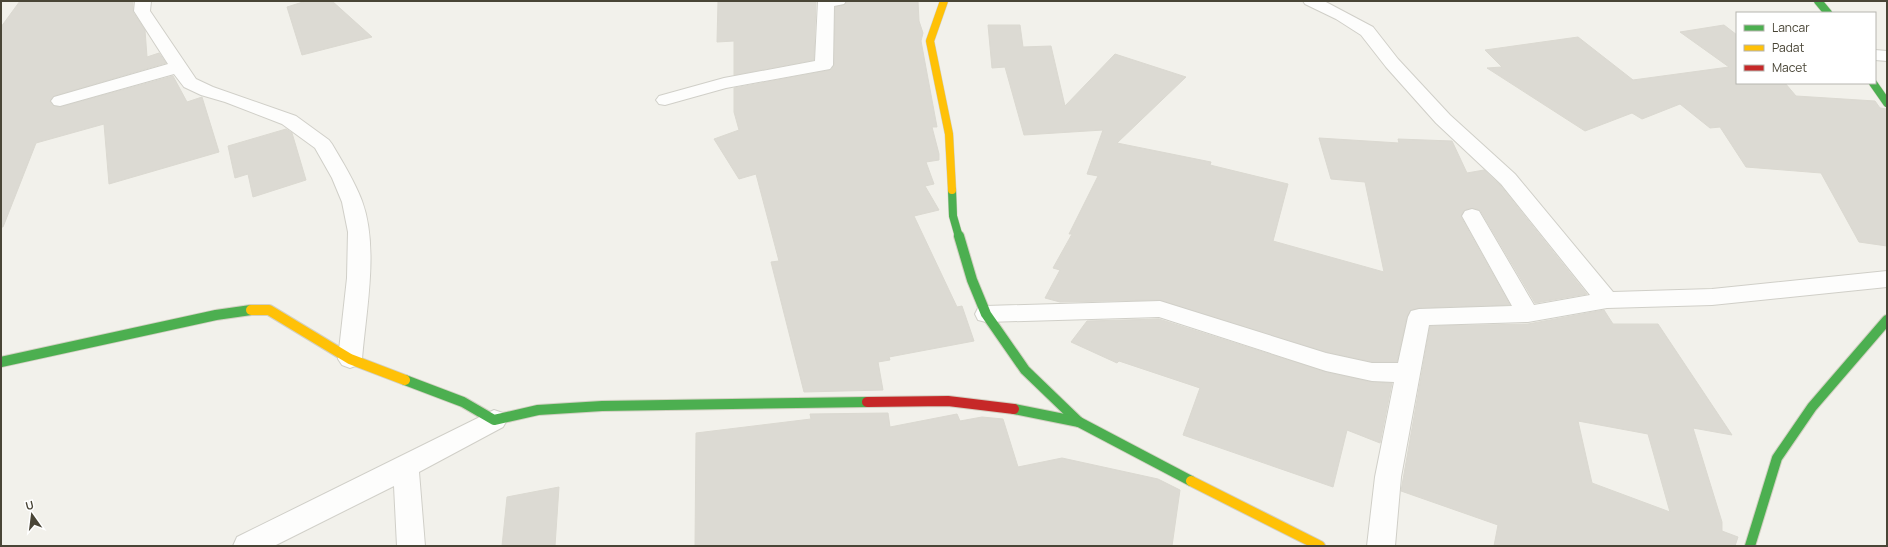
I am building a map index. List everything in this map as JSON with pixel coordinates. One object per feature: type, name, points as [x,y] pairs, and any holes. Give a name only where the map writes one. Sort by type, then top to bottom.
[{"type":"street","points":[[142,1],[142,11],[190,83],[207,91],[231,98],[289,120],[322,144],[342,178],[352,202],[359,232],[358,278],[350,359]]},
{"type":"street","points":[[665,100],[724,83],[824,64],[826,1],[838,1]]},
{"type":"street","points":[[944,1],[930,41],[949,134],[953,216],[972,280],[986,314],[1025,370],[1079,422],[1153,462],[1320,546]]},
{"type":"street","points":[[1311,1],[1342,16],[1367,31],[1392,63],[1443,119],[1508,179],[1607,300]]},
{"type":"street","points":[[1818,1],[1827,12]]},
{"type":"street","points":[[1876,54],[1887,56]]},
{"type":"street","points":[[60,101],[178,67]]},
{"type":"street","points":[[1874,84],[1887,103]]},
{"type":"street","points":[[1472,216],[1528,314]]},
{"type":"street","points":[[1381,546],[1388,478],[1419,317],[1528,314],[1607,300],[1712,297],[1817,284],[1887,279]]},
{"type":"street","points":[[986,314],[1117,309],[1160,310],[1326,362],[1372,372],[1409,373]]},
{"type":"street","points":[[1,362],[243,310],[269,310],[350,359],[463,402],[494,420]]},
{"type":"street","points":[[1750,546],[1777,458],[1812,407],[1887,320]]},
{"type":"street","points":[[247,546],[406,467],[494,420],[538,410],[602,406],[948,401],[1014,409],[1079,422]]},
{"type":"street","points":[[406,467],[411,546]]},
{"type":"building","points":[[20,1],[133,1],[133,12],[145,30],[147,57],[159,53],[166,63],[54,96],[50,102],[54,106],[60,107],[173,76],[187,102],[202,97],[219,152],[109,184],[104,124],[36,143],[3,227],[1,227],[1,27]]},
{"type":"building","points":[[306,1],[332,1],[372,37],[302,55],[287,7]]},
{"type":"building","points":[[718,1],[816,1],[814,60],[734,75],[734,41],[717,42]]},
{"type":"building","points":[[847,1],[918,1],[919,21],[923,33],[921,41],[937,127],[932,127],[939,154],[939,160],[926,162],[934,184],[925,186],[939,210],[914,216],[957,307],[962,306],[974,341],[889,357],[890,360],[878,362],[883,390],[804,392],[771,262],[779,261],[756,174],[739,179],[714,139],[739,130],[734,112],[734,88],[831,70],[834,65],[835,7],[844,5]]},
{"type":"building","points":[[988,25],[1020,25],[1023,47],[1051,46],[1065,106],[1115,54],[1186,77],[1117,143],[1211,162],[1210,165],[1288,184],[1273,241],[1384,272],[1365,182],[1331,179],[1319,138],[1399,143],[1398,139],[1452,141],[1467,173],[1484,170],[1500,185],[1587,294],[1535,303],[1480,210],[1472,208],[1464,210],[1461,217],[1510,305],[1419,308],[1411,310],[1407,317],[1397,362],[1372,362],[1326,352],[1160,300],[1060,302],[1045,298],[1060,270],[1053,268],[1072,234],[1069,234],[1098,176],[1087,174],[1103,130],[1024,135],[1005,67],[992,68]]},
{"type":"building","points":[[1724,25],[1736,34],[1736,84],[1786,84],[1796,96],[1875,101],[1880,108],[1887,109],[1887,246],[1859,242],[1821,173],[1746,167],[1720,127],[1710,128],[1680,104],[1642,119],[1632,113],[1585,131],[1487,68],[1502,67],[1485,50],[1578,37],[1633,80],[1729,67],[1680,32]]},
{"type":"building","points":[[286,129],[292,133],[306,180],[253,197],[248,174],[235,178],[228,146]]},
{"type":"building","points":[[1604,310],[1613,324],[1658,324],[1732,435],[1693,428],[1722,522],[1722,531],[1738,537],[1735,546],[1494,546],[1498,525],[1401,491],[1430,326],[1528,324]],"holes":[[[1578,421],[1648,434],[1670,512],[1592,483]]]},
{"type":"building","points":[[1159,319],[1326,372],[1372,382],[1392,383],[1380,443],[1347,430],[1333,487],[1183,435],[1200,388],[1119,361],[1117,363],[1071,342],[1087,321]]},
{"type":"building","points":[[888,413],[890,427],[957,414],[960,421],[982,417],[1003,419],[1018,467],[1062,458],[1158,479],[1180,490],[1172,546],[695,546],[696,433],[811,419],[810,414]]},
{"type":"building","points":[[559,487],[555,546],[502,546],[507,497]]},
{"type":"traffic: fast","points":[[1818,1],[1827,12]]},
{"type":"traffic: fast","points":[[1874,84],[1887,103]]},
{"type":"traffic: fast","points":[[952,190],[953,216],[972,280],[986,314],[1025,370],[1079,422],[1191,481]]},
{"type":"traffic: fast","points":[[1,362],[216,315],[251,310]]},
{"type":"traffic: fast","points":[[1750,546],[1777,458],[1812,407],[1887,320]]},
{"type":"traffic: fast","points":[[405,380],[463,402],[494,420],[538,410],[602,406],[867,402]]},
{"type":"traffic: fast","points":[[1014,409],[1079,422]]},
{"type":"traffic: slow","points":[[944,1],[930,41],[949,134],[952,190]]},
{"type":"traffic: slow","points":[[251,310],[269,310],[350,359],[405,380]]},
{"type":"traffic: slow","points":[[1191,481],[1320,546]]},
{"type":"traffic: jam","points":[[867,402],[948,401],[1014,409]]}]
